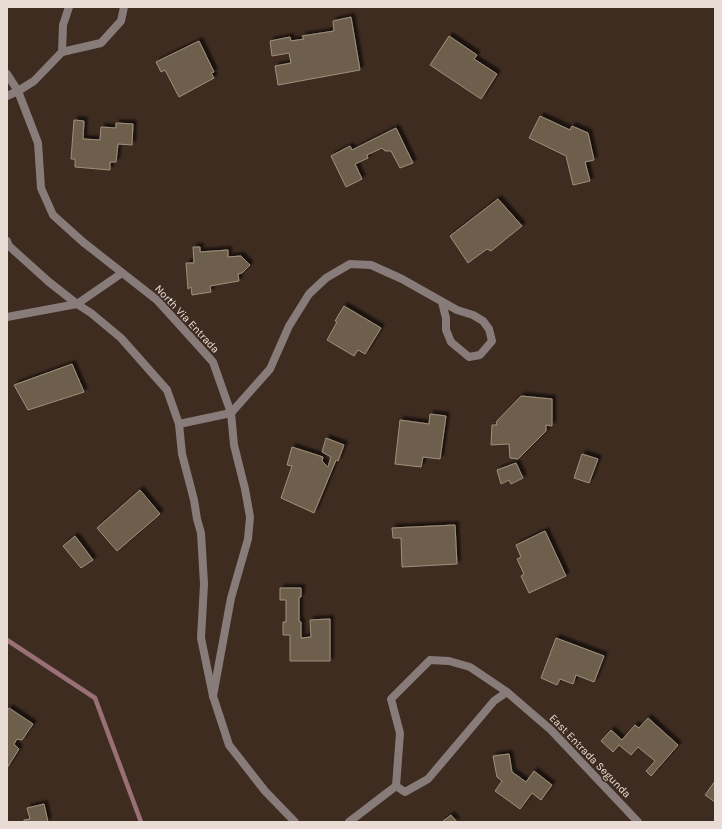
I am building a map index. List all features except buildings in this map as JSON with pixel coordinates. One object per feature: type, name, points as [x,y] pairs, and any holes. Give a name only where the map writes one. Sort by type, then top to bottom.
[{"type":"street","points":[[62,52],[63,25],[69,7]]},
{"type":"street","points":[[7,96],[18,92],[34,81],[62,52],[100,43],[120,21],[124,7]]},
{"type":"street","name":"North Via Entrada","points":[[7,74],[18,92],[38,143],[41,188],[53,215],[83,242],[157,300],[213,362],[231,413],[234,445],[250,517],[248,539],[231,598],[213,696]]},
{"type":"street","name":"North Via Entrada","points":[[7,241],[9,246],[49,282],[91,313],[121,338],[167,390],[179,424],[182,454],[201,533],[204,584],[201,638],[213,696],[229,745],[265,790],[295,822]]},
{"type":"street","points":[[179,424],[231,413],[270,369],[289,326],[309,294],[326,278],[350,264],[372,265],[402,279],[457,310],[473,315],[483,321],[489,329],[492,342],[480,355],[469,357],[451,342],[446,330],[446,318],[442,302]]},
{"type":"street","points":[[7,317],[77,304],[122,273]]},
{"type":"street","name":"East Entrada Segunda","points":[[396,786],[400,733],[391,699],[430,660],[449,661],[470,667],[507,692],[551,730],[638,822]]},
{"type":"street","points":[[349,822],[396,786],[404,792],[428,779],[494,701],[507,692]]},
{"type":"waterway","points":[[7,640],[95,698],[141,822]]}]
